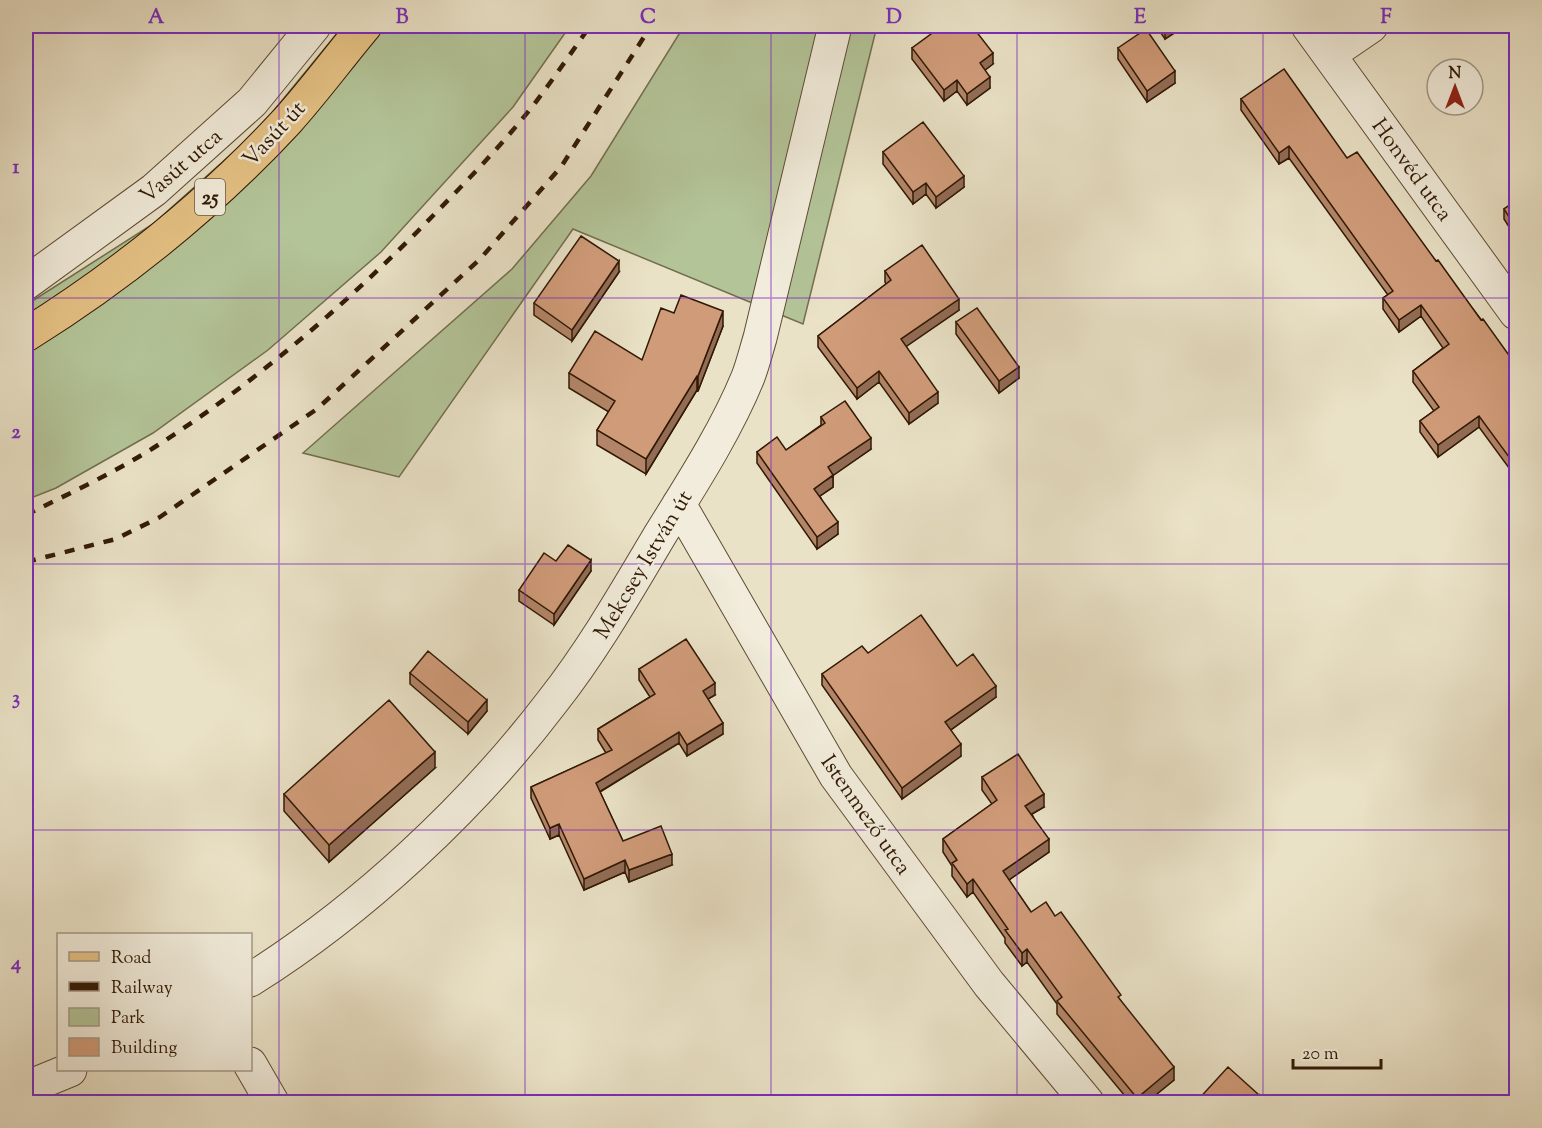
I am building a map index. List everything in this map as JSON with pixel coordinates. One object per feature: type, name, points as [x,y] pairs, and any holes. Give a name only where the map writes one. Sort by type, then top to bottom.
[{"type":"main road","name":"Vasút út","points":[[26,335],[91,293],[197,210],[288,119],[365,26]]},
{"type":"street","name":"Vasút utca","points":[[26,284],[154,190],[252,102],[314,26]]},
{"type":"street","name":"Mekcsey István út","points":[[252,979],[288,957],[367,895],[481,787],[553,702],[593,645],[679,504],[733,409],[748,375],[760,338],[836,26]]},
{"type":"street","name":"Honvéd utca","points":[[1308,26],[1516,313]]},
{"type":"street","points":[[1330,54],[1371,26]]},
{"type":"street","name":"Istenmező utca","points":[[679,504],[836,776],[989,984],[1087,1102]]},
{"type":"street","points":[[252,1067],[272,1102]]},
{"type":"street","points":[[26,1088],[68,1071]]},
{"type":"green space","points":[[343,26],[570,26],[513,107],[381,252],[268,350],[153,433],[56,488],[26,500],[26,305],[153,224],[257,131]]},
{"type":"green space","points":[[684,26],[877,26],[803,324],[573,229],[399,477],[303,453],[512,269],[591,176]]},
{"type":"building","points":[[942,26],[972,26],[993,53],[980,63],[990,77],[967,94],[957,80],[944,90],[912,48]]},
{"type":"building","points":[[1146,29],[1175,71],[1147,91],[1118,48]]},
{"type":"building","points":[[1284,69],[1347,158],[1357,152],[1436,261],[1438,260],[1516,365],[1516,451],[1509,457],[1479,416],[1438,445],[1420,421],[1439,407],[1413,371],[1449,344],[1421,305],[1399,320],[1383,298],[1393,291],[1289,146],[1279,153],[1241,99]]},
{"type":"building","points":[[923,122],[964,176],[936,197],[926,183],[913,192],[883,152]]},
{"type":"building","points":[[1516,201],[1516,228],[1504,209]]},
{"type":"building","points":[[581,236],[619,261],[572,330],[534,303]]},
{"type":"building","points":[[922,245],[959,299],[901,339],[938,392],[909,413],[879,371],[857,388],[818,336],[891,280],[885,271]]},
{"type":"building","points":[[681,295],[723,311],[698,376],[646,459],[597,430],[615,401],[569,373],[595,331],[642,360],[661,308],[674,313]]},
{"type":"building","points":[[977,308],[1019,367],[999,381],[956,322]]},
{"type":"building","points":[[845,401],[871,438],[828,467],[833,475],[814,489],[838,522],[817,537],[757,452],[777,437],[786,450],[825,423],[821,417]]},
{"type":"building","points":[[1516,537],[1516,549],[1511,541]]},
{"type":"building","points":[[568,545],[591,560],[554,614],[519,590],[544,553],[556,561]]},
{"type":"building","points":[[921,615],[957,666],[973,654],[996,686],[945,722],[961,744],[902,788],[822,674],[862,646],[868,653]]},
{"type":"building","points":[[686,639],[715,683],[703,691],[723,723],[687,745],[679,732],[596,783],[623,841],[661,826],[672,854],[629,870],[625,860],[584,879],[559,824],[550,828],[531,787],[612,750],[598,729],[655,694],[639,669]]},
{"type":"building","points":[[428,651],[487,700],[468,722],[410,673]]},
{"type":"building","points":[[389,700],[435,752],[329,845],[284,794]]},
{"type":"building","points":[[1018,754],[1044,794],[1025,806],[1049,839],[1003,871],[1031,912],[1046,902],[1055,916],[1061,912],[1121,995],[1118,997],[1174,1067],[1137,1098],[1057,1001],[1062,997],[1027,949],[1022,953],[973,879],[967,884],[952,863],[957,860],[943,839],[997,800],[982,777]]},
{"type":"building","points":[[1228,1067],[1259,1095],[1251,1102],[1196,1102]]},
{"type":"building","points":[[116,1098],[118,1102],[106,1102]]},
{"type":"railway","points":[[26,515],[158,445],[261,372],[326,318],[418,231],[491,155],[532,107],[590,26]]},
{"type":"railway","points":[[26,562],[116,539],[160,517],[317,409],[480,259],[561,167],[651,26]]}]
